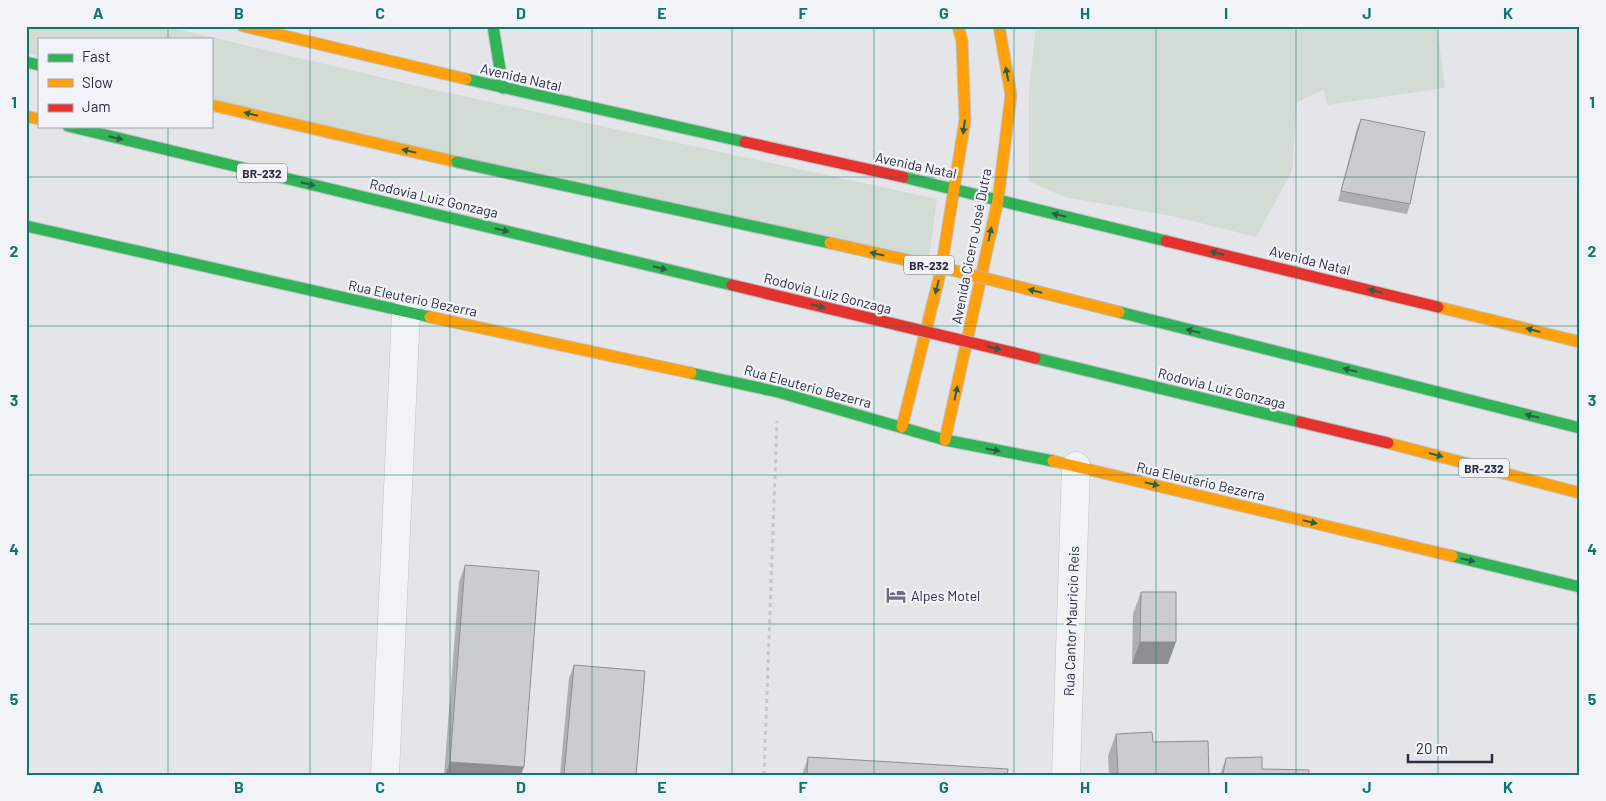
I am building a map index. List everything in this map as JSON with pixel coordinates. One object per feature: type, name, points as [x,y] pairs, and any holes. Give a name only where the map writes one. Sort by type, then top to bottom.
[{"type":"main road","name":"Avenida Natal","points":[[243,26],[503,88],[955,189],[1580,342]]},
{"type":"main road","points":[[493,26],[503,88]]},
{"type":"main road","name":"Avenida Cícero José Dutra","points":[[902,427],[941,270],[965,120],[962,41],[958,26]]},
{"type":"main road","name":"Avenida Cícero José Dutra","points":[[945,440],[998,200],[1011,95],[998,26]]},
{"type":"main road","name":"BR-232","points":[[212,105],[457,162],[956,271],[1580,428]]},
{"type":"main road","name":"Rodovia Luiz Gonzaga","points":[[76,128],[1388,443],[1580,493]]},
{"type":"main road","name":"Rua Eleuterio Bezerra","points":[[26,226],[406,312],[778,392],[945,440],[1076,466],[1580,587]]},
{"type":"street","points":[[385,775],[406,312]]},
{"type":"street","name":"Rua Cantor Mauricio Reis","points":[[1066,775],[1076,466]]},
{"type":"path","points":[[764,775],[778,392]]},
{"type":"shaded area","points":[[26,26],[164,26],[426,88],[937,199],[927,272],[212,100],[212,38],[38,38],[38,56],[26,53]]},
{"type":"shaded area","points":[[1036,26],[1437,26],[1445,88],[1327,105],[1324,90],[1297,102],[1292,171],[1256,237],[1172,216],[1064,197],[1029,181],[1029,90]]},
{"type":"building","points":[[1361,119],[1425,132],[1410,204],[1341,191]]},
{"type":"building","points":[[465,565],[539,571],[524,767],[450,762]]},
{"type":"building","points":[[1141,592],[1176,592],[1176,642],[1140,642]]},
{"type":"building","points":[[574,665],[645,671],[636,775],[564,775]]},
{"type":"building","points":[[1152,732],[1153,742],[1208,741],[1209,775],[1118,775],[1116,734]]},
{"type":"building","points":[[808,757],[1008,769],[1007,775],[807,775]]},
{"type":"building","points":[[1262,757],[1262,769],[1309,770],[1309,775],[1223,775],[1226,758]]},
{"type":"traffic: fast","points":[[493,26],[503,88]]},
{"type":"traffic: fast","points":[[26,62],[38,65]]},
{"type":"traffic: fast","points":[[466,79],[745,142]]},
{"type":"traffic: fast","points":[[76,128],[455,219]]},
{"type":"traffic: fast","points":[[457,162],[830,243]]},
{"type":"traffic: fast","points":[[903,177],[1166,241]]},
{"type":"traffic: fast","points":[[455,219],[732,285]]},
{"type":"traffic: fast","points":[[26,226],[430,317]]},
{"type":"traffic: fast","points":[[1119,312],[1398,382]]},
{"type":"traffic: fast","points":[[1035,358],[1300,422]]},
{"type":"traffic: fast","points":[[691,373],[778,392],[945,440],[1053,461]]},
{"type":"traffic: fast","points":[[1398,382],[1580,428]]},
{"type":"traffic: fast","points":[[1452,556],[1580,587]]},
{"type":"traffic: slow","points":[[243,26],[466,79]]},
{"type":"traffic: slow","points":[[902,427],[941,270],[965,120],[962,41],[958,26]]},
{"type":"traffic: slow","points":[[945,440],[998,200],[1011,95],[999,26]]},
{"type":"traffic: slow","points":[[212,105],[457,162]]},
{"type":"traffic: slow","points":[[26,116],[38,119]]},
{"type":"traffic: slow","points":[[830,243],[956,271],[1119,312]]},
{"type":"traffic: slow","points":[[1438,307],[1580,342]]},
{"type":"traffic: slow","points":[[430,317],[691,373]]},
{"type":"traffic: slow","points":[[1388,443],[1580,493]]},
{"type":"traffic: slow","points":[[1053,461],[1452,556]]},
{"type":"traffic: jam","points":[[745,142],[903,177]]},
{"type":"traffic: jam","points":[[1166,241],[1438,307]]},
{"type":"traffic: jam","points":[[732,285],[1035,358]]},
{"type":"traffic: jam","points":[[1300,422],[1388,443]]},
{"type":"place","name":"Alpes Motel","points":[[896,595]]}]
